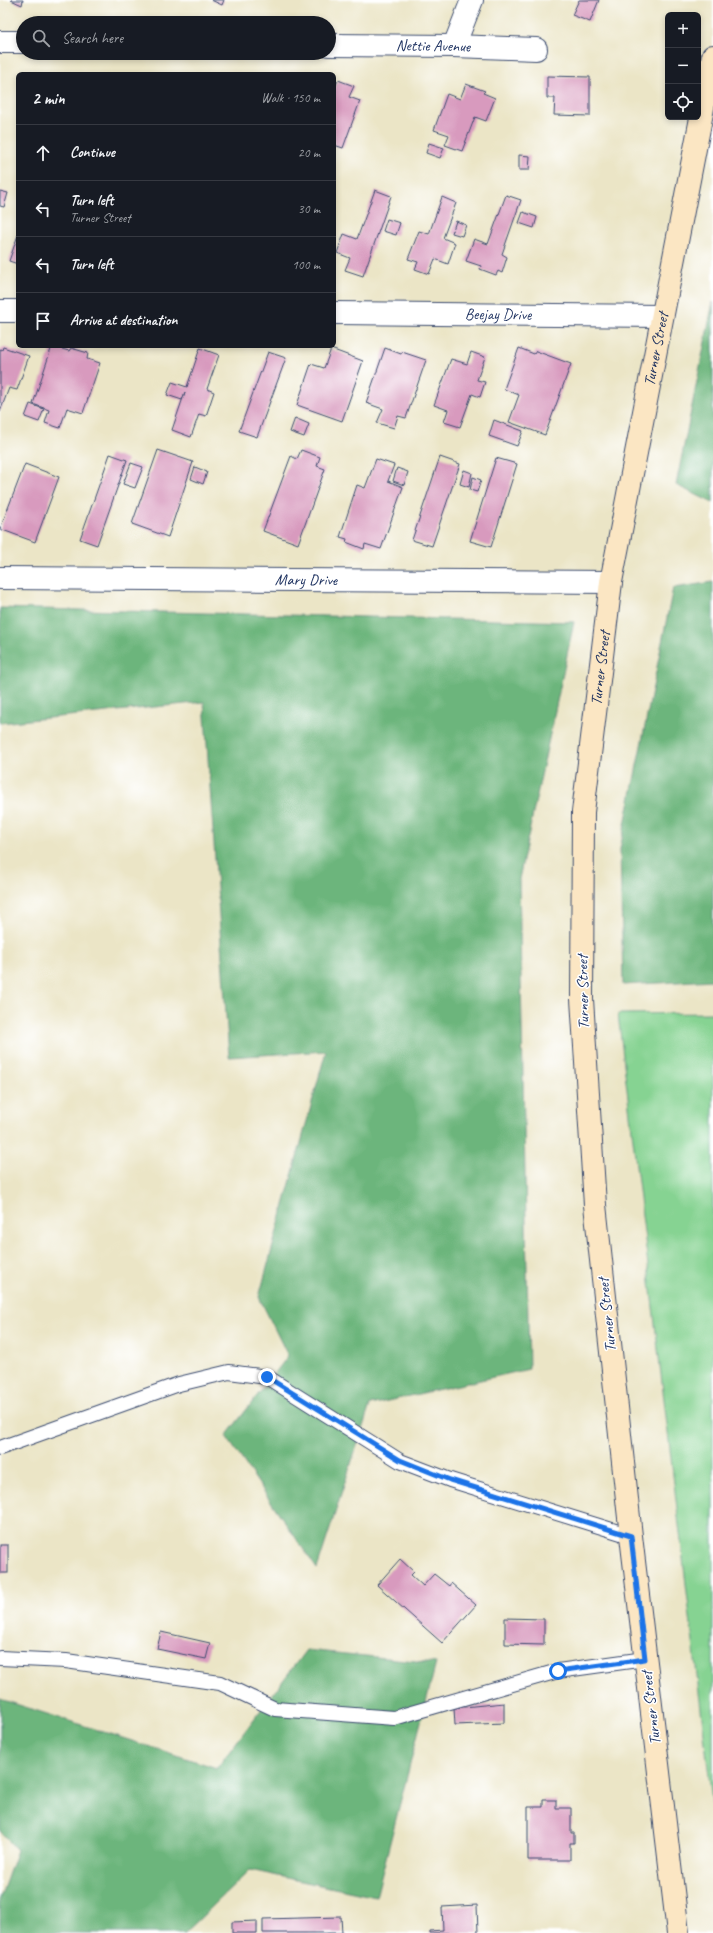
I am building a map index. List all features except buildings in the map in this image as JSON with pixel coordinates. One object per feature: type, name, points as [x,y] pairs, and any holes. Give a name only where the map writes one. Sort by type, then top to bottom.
[{"type":"street","points":[[454,46],[472,0]]},
{"type":"street","points":[[0,42],[16,42]]},
{"type":"street","name":"Nettie Avenue","points":[[336,45],[454,46],[536,49]]},
{"type":"street","name":"Turner Street","points":[[678,1933],[645,1659],[595,1206],[582,999],[584,812],[611,582],[713,56]]},
{"type":"street","points":[[0,311],[16,311]]},
{"type":"street","name":"Beejay Drive","points":[[336,314],[662,316]]},
{"type":"street","name":"Mary Drive","points":[[0,578],[611,582]]},
{"type":"lane","points":[[0,1448],[180,1384],[229,1372],[267,1377],[400,1460],[450,1480],[631,1536]]},
{"type":"lane","points":[[0,1658],[66,1661],[220,1683],[275,1708],[394,1718],[558,1671],[645,1659]]},
{"type":"green space","points":[[713,302],[713,503],[676,485]]},
{"type":"green space","points":[[713,582],[713,980],[623,985],[620,849],[673,588]]},
{"type":"green space","points":[[0,608],[574,622],[519,879],[529,1369],[370,1405],[317,1569],[226,1436],[288,1356],[259,1297],[326,1051],[229,1057],[204,702],[0,723]]},
{"type":"green space","points":[[713,1013],[713,1810],[618,1014]]},
{"type":"green space","points":[[306,1650],[436,1663],[376,1897],[250,1870],[185,1933],[0,1933],[0,1898],[17,1850],[0,1831],[0,1699],[217,1768]]},
{"type":"route","points":[[267,1377],[400,1460],[450,1480],[631,1536],[645,1659],[558,1671]]}]
